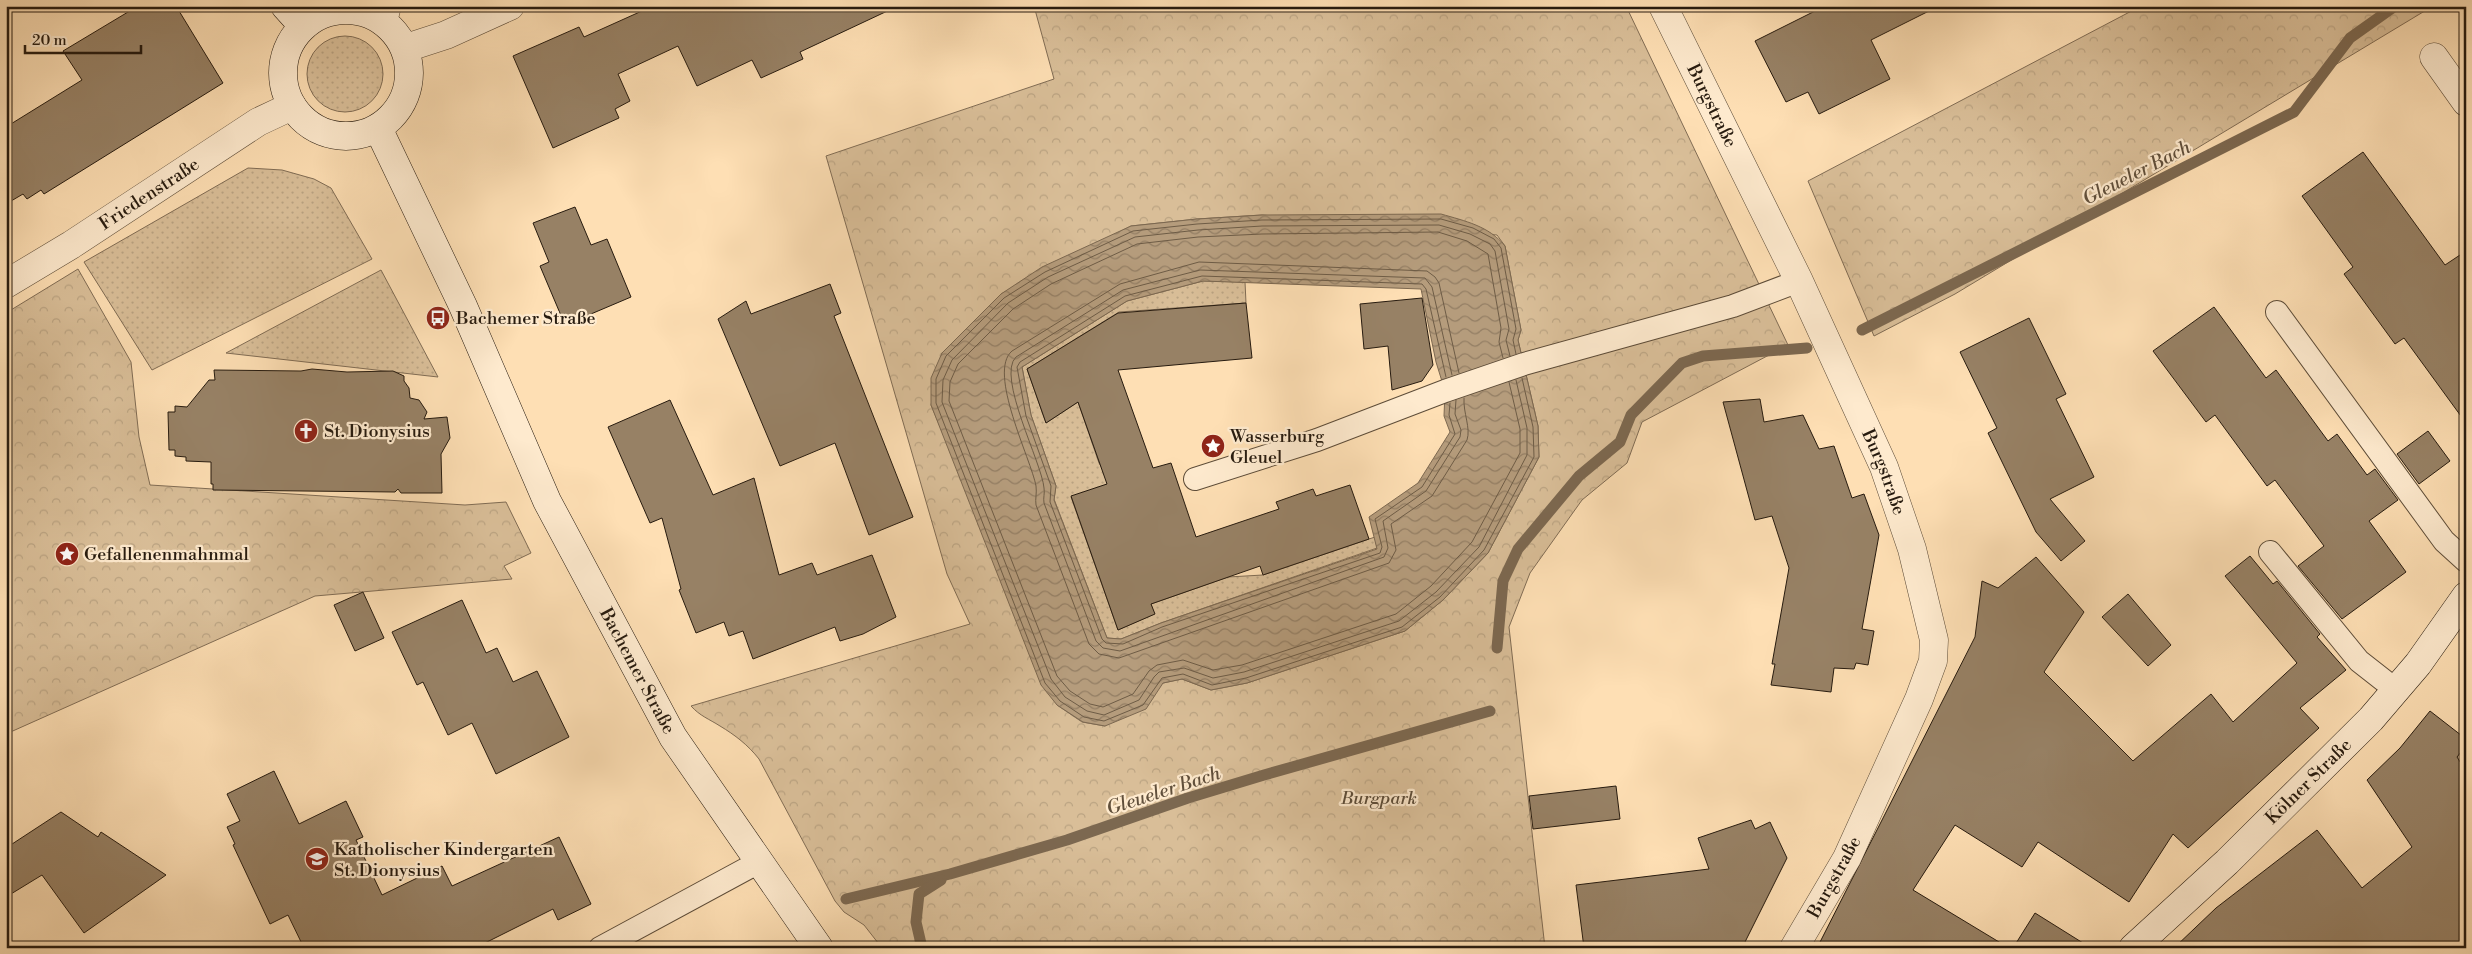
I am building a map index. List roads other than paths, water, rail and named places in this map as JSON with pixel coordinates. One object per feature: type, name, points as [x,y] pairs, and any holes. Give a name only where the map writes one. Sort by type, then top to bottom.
[{"type":"street","points":[[285,6],[303,26]]},
{"type":"street","points":[[406,48],[446,35],[510,6]]},
{"type":"street","name":"Burgstraße","points":[[1663,6],[1799,281],[1884,467],[1912,549],[1934,640],[1933,661],[1920,699],[1847,858],[1794,948]]},
{"type":"street","points":[[335,11],[385,14],[406,48],[410,70],[407,92],[391,119],[378,128],[358,136],[336,136],[306,123],[292,106],[283,81],[284,59],[290,44],[303,26],[315,18],[335,11]]},
{"type":"street","points":[[2434,57],[2466,102]]},
{"type":"street","name":"Friedenstraße","points":[[6,284],[71,245],[258,122],[292,106]]},
{"type":"street","name":"Bachemer Straße","points":[[378,128],[463,306],[547,501],[673,737],[819,948]]},
{"type":"street","name":"Kölner Straße","points":[[2133,948],[2228,862],[2371,719],[2418,664],[2466,596]]},
{"type":"lane","points":[[1195,479],[1317,440],[1445,391],[1524,364],[1733,306],[1799,281]]},
{"type":"lane","points":[[2277,312],[2444,542],[2466,561]]},
{"type":"lane","points":[[2270,552],[2359,661],[2396,690]]},
{"type":"lane","points":[[600,948],[759,862]]},
{"type":"water","points":[[1441,214],[1476,225],[1499,239],[1505,246],[1521,330],[1518,340],[1538,426],[1539,457],[1488,553],[1443,600],[1405,631],[1247,683],[1211,690],[1182,679],[1163,683],[1146,709],[1105,726],[1083,722],[1057,705],[1041,685],[931,405],[931,378],[942,353],[1001,294],[1042,267],[1131,226],[1262,215]],"holes":[[[1203,281],[1421,289],[1436,362],[1445,391],[1444,416],[1450,432],[1418,483],[1369,517],[1377,549],[1161,623],[1121,639],[1107,638],[1054,500],[1056,486],[1031,415],[1022,367],[1127,301]]]},
{"type":"waterway","name":"Gleueler Bach","points":[[1862,330],[2294,112],[2350,38],[2395,6]]},
{"type":"waterway","name":"Gleueler Bach","points":[[1497,648],[1503,581],[1518,549],[1579,476],[1620,442],[1631,415],[1682,363],[1703,356],[1807,348]]},
{"type":"waterway","name":"Gleueler Bach","points":[[846,899],[950,874],[1067,840],[1188,798],[1490,711]]},
{"type":"waterway","points":[[922,948],[916,922],[919,894],[941,880]]},
{"type":"place","name":"Bachemer Straße","points":[[438,318]]},
{"type":"place","name":"St. Dionysius","points":[[306,431]]},
{"type":"place","name":"Wasserburg Gleuel","points":[[1213,446]]},
{"type":"place","name":"Gefallenenmahnmal","points":[[67,554]]},
{"type":"place","name":"Katholischer Kindergarten St. Dionysius","points":[[317,859]]},
{"type":"park label","name":"Burgpark","points":[[1379,798]]}]
